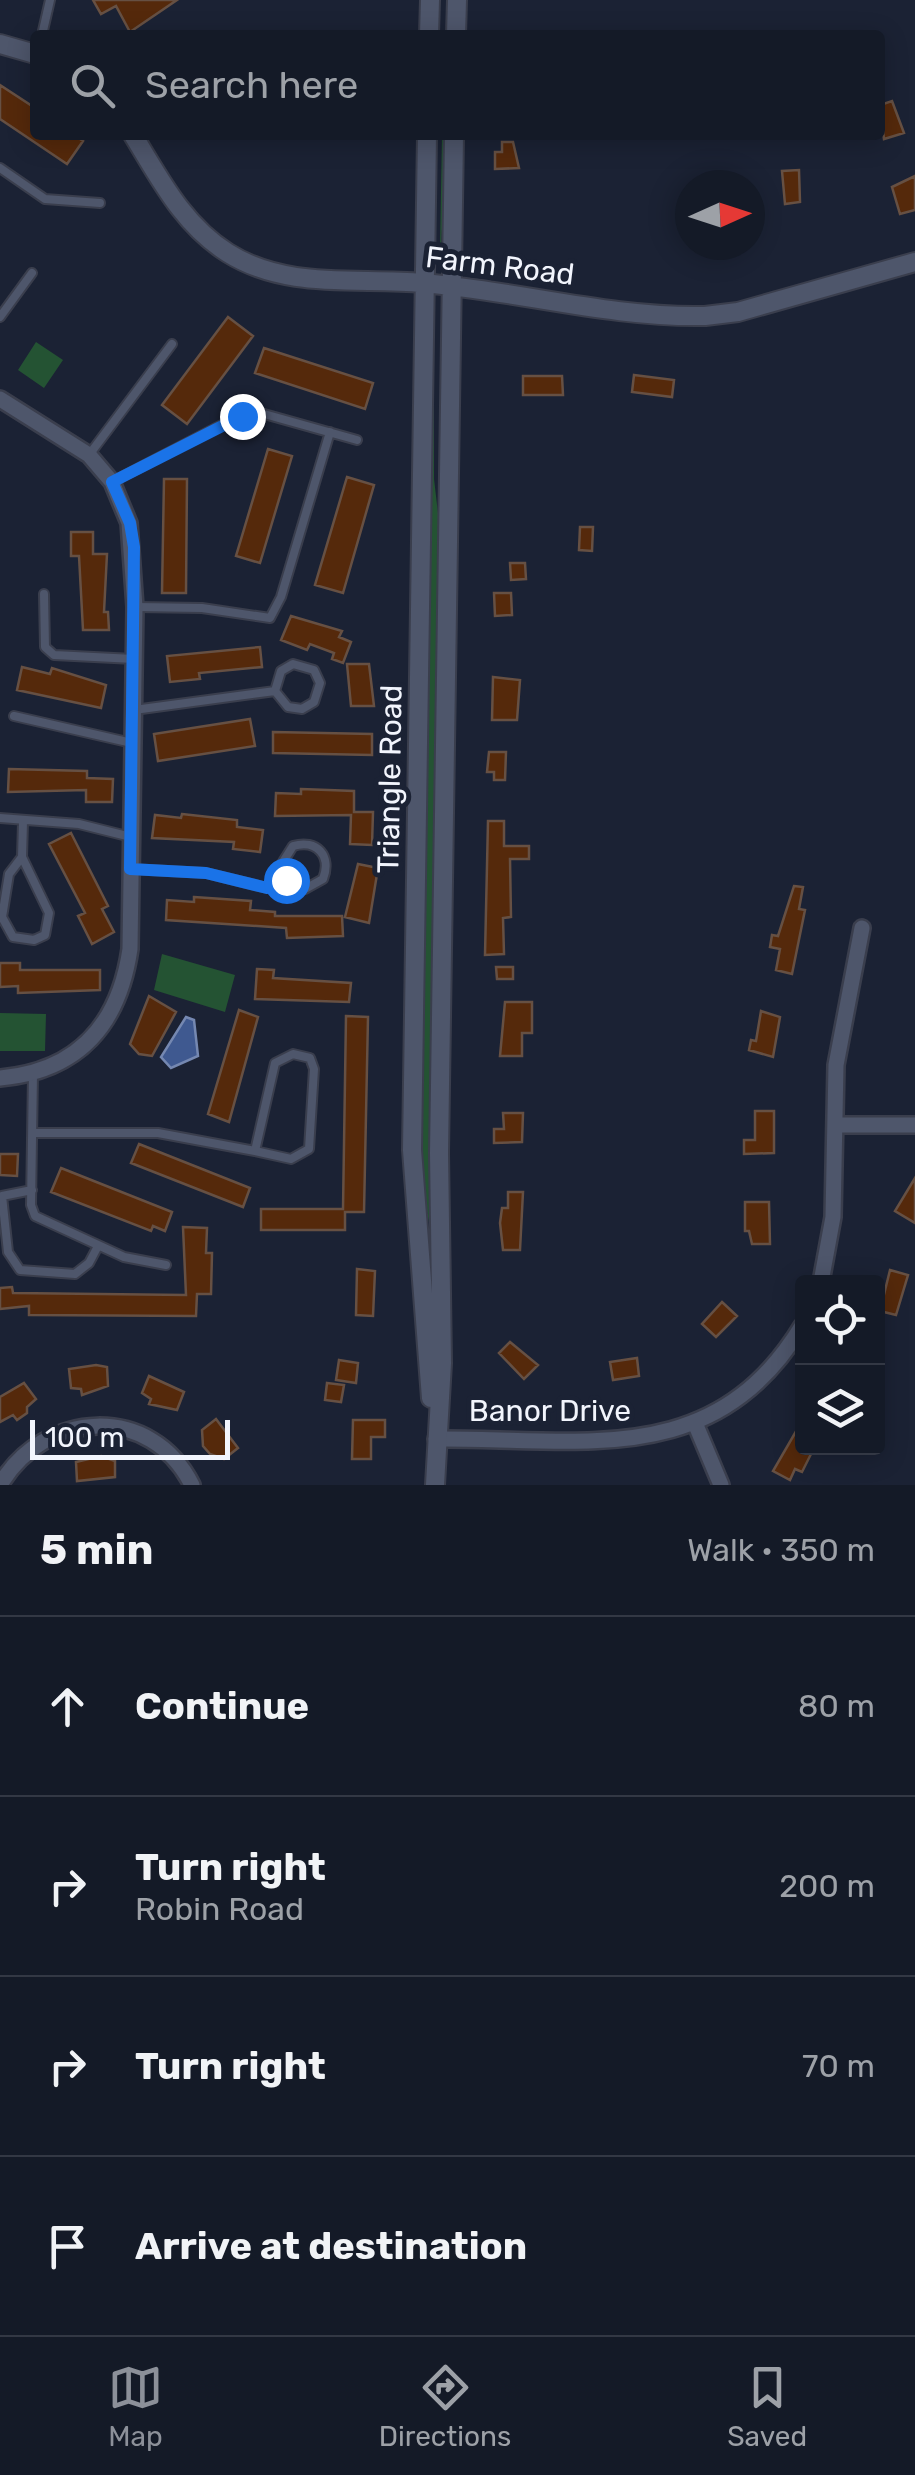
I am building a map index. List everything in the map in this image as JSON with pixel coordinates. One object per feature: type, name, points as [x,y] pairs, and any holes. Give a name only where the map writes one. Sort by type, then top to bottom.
[{"type":"street","points":[[429,30],[430,0]]},
{"type":"street","points":[[456,0],[456,30]]},
{"type":"street","points":[[0,44],[30,52]]},
{"type":"street","name":"Farm Road","points":[[136,140],[175,204],[195,227],[242,261],[290,277],[424,283],[705,316],[738,312],[915,262]]},
{"type":"street","name":"Triangle Road","points":[[427,140],[412,1150],[425,1362],[436,1431]]},
{"type":"street","name":"Triangle Road","points":[[435,1485],[442,1363],[439,1152],[454,140]]},
{"type":"street","points":[[0,399],[89,454],[112,482],[130,523],[135,608],[130,948],[121,994],[84,1046],[33,1073],[0,1078]]},
{"type":"street","points":[[821,1275],[832,1218],[836,1065],[862,928]]},
{"type":"street","points":[[835,1125],[915,1125]]},
{"type":"street","name":"Banor Drive","points":[[436,1431],[636,1440],[696,1423],[728,1405],[765,1376],[795,1335]]},
{"type":"street","points":[[696,1423],[720,1485]]},
{"type":"street","points":[[0,1485],[24,1454],[48,1436],[96,1424],[134,1431],[154,1441],[180,1466],[192,1485]]},
{"type":"lane","points":[[43,30],[50,0]]},
{"type":"lane","points":[[0,168],[44,198],[100,202]]},
{"type":"lane","points":[[0,317],[32,273]]},
{"type":"lane","points":[[89,454],[172,344]]},
{"type":"lane","points":[[112,482],[257,412],[357,440]]},
{"type":"lane","points":[[135,608],[202,608],[270,618],[282,597],[330,432]]},
{"type":"lane","points":[[44,594],[45,647],[54,654],[134,659]]},
{"type":"lane","points":[[293,664],[314,670],[320,683],[318,696],[302,709],[288,707],[275,691],[280,670],[293,664]]},
{"type":"lane","points":[[133,710],[275,691]]},
{"type":"lane","points":[[14,716],[133,744]]},
{"type":"lane","points":[[0,818],[79,824],[131,837]]},
{"type":"lane","points":[[22,857],[9,874],[2,918],[12,937],[34,940],[45,935],[49,914],[22,857],[24,822]]},
{"type":"lane","points":[[308,844],[322,852],[326,872],[318,884],[297,888],[286,880],[281,865],[293,846],[308,844]]},
{"type":"lane","points":[[130,869],[206,873],[267,888],[286,880]]},
{"type":"lane","points":[[34,1133],[158,1133],[291,1159],[308,1149],[314,1068],[310,1058],[293,1054],[275,1063],[255,1151]]},
{"type":"lane","points":[[33,1073],[31,1205],[40,1221],[98,1246],[166,1265]]},
{"type":"lane","points":[[32,1190],[2,1196],[8,1252],[20,1270],[75,1274],[89,1263],[98,1246]]},
{"type":"green space","points":[[442,140],[447,140],[441,247]]},
{"type":"green space","points":[[434,335],[434,479],[440,530],[430,1228],[420,1173]]},
{"type":"green space","points":[[36,342],[63,360],[44,388],[18,370]]},
{"type":"green space","points":[[162,954],[235,975],[225,1012],[154,990]]},
{"type":"green space","points":[[0,1013],[46,1014],[45,1051],[0,1051]]},
{"type":"water","points":[[186,1017],[194,1020],[198,1056],[171,1068],[161,1057]]},
{"type":"building","points":[[93,0],[177,0],[133,30],[129,30],[116,6],[101,14]]},
{"type":"building","points":[[0,85],[30,105],[30,139],[0,119]]},
{"type":"building","points":[[892,101],[904,133],[885,139],[885,103]]},
{"type":"building","points":[[31,140],[83,141],[67,164]]},
{"type":"building","points":[[502,142],[513,142],[519,168],[495,169],[495,152],[502,152]]},
{"type":"building","points":[[799,170],[800,202],[785,204],[782,171]]},
{"type":"building","points":[[915,176],[915,210],[900,214],[892,187]]},
{"type":"building","points":[[228,317],[253,336],[187,424],[162,405]]},
{"type":"building","points":[[264,348],[373,383],[365,409],[255,373]]},
{"type":"building","points":[[634,375],[674,380],[672,397],[632,392]]},
{"type":"building","points":[[523,376],[562,376],[563,395],[523,395]]},
{"type":"building","points":[[268,449],[292,456],[260,563],[236,556]]},
{"type":"building","points":[[347,477],[374,485],[343,593],[315,585]]},
{"type":"building","points":[[164,479],[187,479],[186,593],[162,593]]},
{"type":"building","points":[[580,527],[593,527],[592,551],[579,550]]},
{"type":"building","points":[[71,532],[93,532],[93,554],[107,554],[104,612],[108,612],[109,630],[83,630],[79,556],[71,556]]},
{"type":"building","points":[[510,563],[525,563],[526,579],[511,580]]},
{"type":"building","points":[[494,593],[511,593],[512,615],[495,616]]},
{"type":"building","points":[[291,616],[342,631],[339,637],[351,642],[343,663],[332,659],[334,653],[310,644],[307,650],[281,640]]},
{"type":"building","points":[[260,647],[262,667],[199,673],[200,679],[170,682],[167,656]]},
{"type":"building","points":[[347,664],[369,664],[374,706],[351,706]]},
{"type":"building","points":[[22,667],[50,674],[52,668],[106,685],[101,708],[17,690]]},
{"type":"building","points":[[493,677],[520,680],[517,720],[492,720]]},
{"type":"building","points":[[250,719],[255,746],[158,761],[154,734]]},
{"type":"building","points":[[273,732],[372,734],[372,755],[273,753]]},
{"type":"building","points":[[489,752],[506,752],[505,780],[494,780],[494,772],[487,772]]},
{"type":"building","points":[[9,769],[87,771],[87,778],[113,779],[112,802],[86,802],[86,790],[8,792]]},
{"type":"building","points":[[301,789],[354,791],[354,812],[373,812],[372,845],[350,844],[351,815],[275,816],[276,793],[301,794]]},
{"type":"building","points":[[182,814],[237,820],[237,827],[263,830],[260,852],[233,849],[234,842],[152,838],[155,815],[181,818]]},
{"type":"building","points":[[488,821],[504,821],[504,846],[529,846],[529,859],[510,859],[511,917],[503,918],[504,954],[485,955]]},
{"type":"building","points":[[71,833],[108,906],[102,909],[114,932],[92,944],[78,916],[85,913],[49,844]]},
{"type":"building","points":[[358,864],[378,868],[369,923],[345,917]]},
{"type":"building","points":[[794,886],[803,887],[799,909],[805,910],[792,974],[776,970],[780,949],[770,947],[772,935],[778,936]]},
{"type":"building","points":[[194,897],[251,901],[250,910],[275,912],[275,916],[342,916],[343,936],[287,938],[286,928],[166,920],[167,900],[194,902]]},
{"type":"building","points":[[0,963],[20,963],[20,970],[100,970],[100,990],[18,993],[18,986],[0,987]]},
{"type":"building","points":[[496,967],[513,967],[513,979],[497,979]]},
{"type":"building","points":[[257,969],[274,970],[273,978],[351,983],[349,1002],[255,999]]},
{"type":"building","points":[[149,996],[176,1012],[152,1056],[139,1054],[130,1044]]},
{"type":"building","points":[[505,1002],[532,1002],[532,1033],[522,1033],[522,1056],[500,1056]]},
{"type":"building","points":[[239,1010],[258,1017],[229,1122],[208,1114]]},
{"type":"building","points":[[761,1011],[780,1017],[773,1057],[749,1050],[751,1040],[756,1041]]},
{"type":"building","points":[[346,1016],[368,1017],[364,1212],[345,1212],[345,1230],[261,1230],[261,1209],[343,1209]]},
{"type":"building","points":[[755,1111],[774,1111],[774,1153],[744,1154],[744,1140],[755,1140]]},
{"type":"building","points":[[503,1113],[523,1113],[522,1142],[494,1143],[494,1129],[504,1129]]},
{"type":"building","points":[[139,1144],[250,1188],[243,1207],[131,1163]]},
{"type":"building","points":[[0,1154],[18,1154],[17,1176],[0,1175]]},
{"type":"building","points":[[61,1168],[172,1212],[165,1231],[153,1226],[151,1231],[51,1192]]},
{"type":"building","points":[[915,1178],[915,1223],[895,1211]]},
{"type":"building","points":[[508,1192],[523,1192],[520,1250],[503,1250],[500,1223],[502,1208],[508,1208]]},
{"type":"building","points":[[745,1202],[769,1202],[770,1244],[752,1244],[749,1231],[745,1231]]},
{"type":"building","points":[[183,1227],[207,1228],[206,1253],[212,1253],[211,1294],[197,1294],[196,1316],[29,1315],[29,1306],[0,1309],[0,1288],[12,1287],[13,1293],[186,1295]]},
{"type":"building","points":[[357,1269],[375,1271],[373,1316],[356,1315]]},
{"type":"building","points":[[890,1270],[908,1275],[896,1315],[885,1312]]},
{"type":"building","points":[[722,1302],[737,1316],[716,1337],[702,1324]]},
{"type":"building","points":[[510,1342],[538,1365],[524,1379],[499,1353]]},
{"type":"building","points":[[637,1358],[639,1376],[613,1380],[610,1362]]},
{"type":"building","points":[[339,1360],[358,1363],[356,1383],[336,1380]]},
{"type":"building","points":[[107,1367],[108,1386],[82,1395],[81,1389],[71,1388],[69,1369]]},
{"type":"building","points":[[149,1376],[184,1392],[177,1410],[149,1404],[151,1399],[142,1393]]},
{"type":"building","points":[[24,1383],[36,1399],[17,1420],[13,1415],[0,1422],[0,1397]]},
{"type":"building","points":[[327,1383],[344,1385],[341,1402],[325,1400]]},
{"type":"building","points":[[216,1419],[238,1448],[224,1459],[210,1454],[203,1446],[202,1430]]},
{"type":"building","points":[[353,1420],[385,1420],[385,1437],[371,1437],[371,1459],[352,1459]]},
{"type":"building","points":[[795,1433],[795,1455],[810,1455],[802,1472],[795,1469],[790,1480],[773,1471]]},
{"type":"building","points":[[101,1456],[115,1461],[115,1477],[77,1481],[76,1462]]},
{"type":"route","points":[[242,416],[112,482],[130,523],[134,547],[130,869],[206,873],[267,888],[278,887],[286,880]]}]
